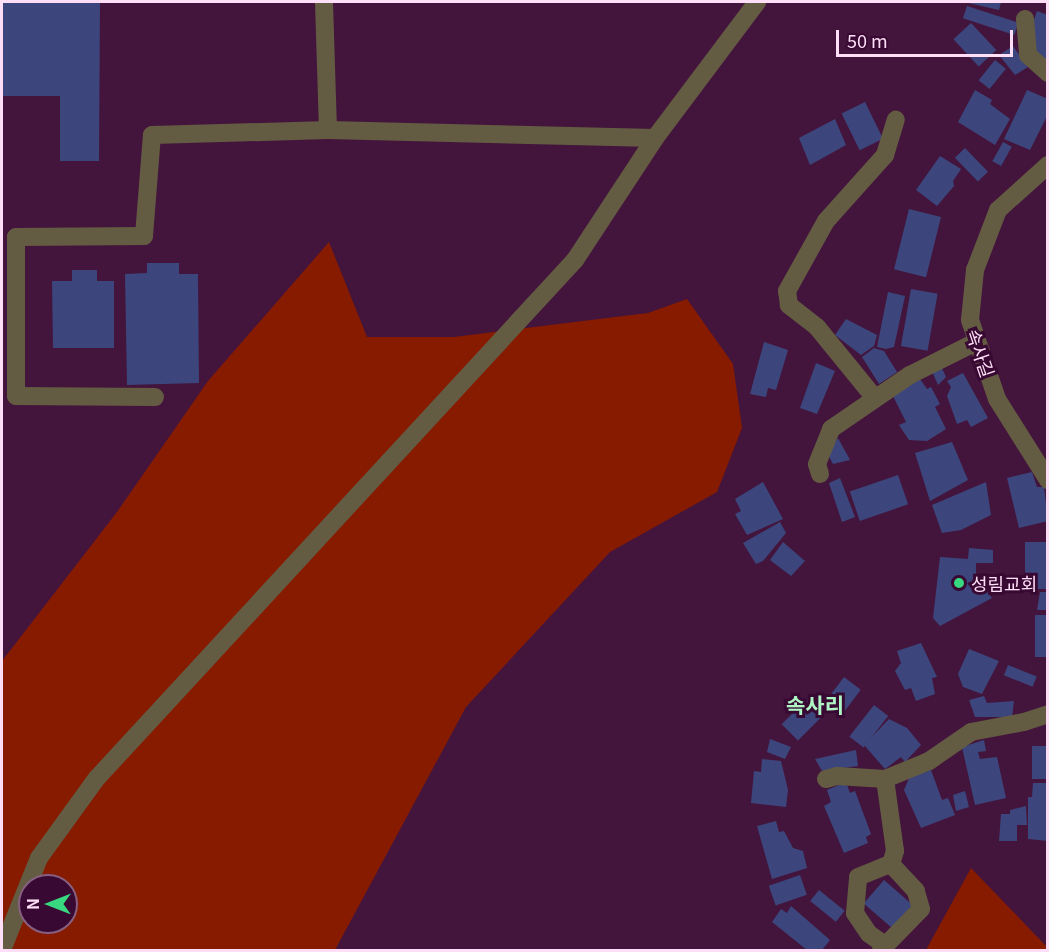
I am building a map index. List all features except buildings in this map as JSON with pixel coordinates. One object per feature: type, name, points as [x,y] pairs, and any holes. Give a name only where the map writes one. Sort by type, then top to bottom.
[{"type":"street","points":[[324,2],[328,130]]},
{"type":"street","points":[[2,951],[39,858],[97,778],[575,260],[655,138],[757,2]]},
{"type":"street","points":[[1024,19],[1028,55],[1047,73]]},
{"type":"street","points":[[873,397],[817,327],[789,305],[787,291],[826,221],[885,155],[896,120]]},
{"type":"street","points":[[155,397],[16,396],[16,237],[144,236],[152,135],[328,130],[655,138]]},
{"type":"street","name":"속사길","points":[[1047,165],[998,210],[975,270],[970,320],[997,399],[1047,480]]},
{"type":"street","points":[[820,474],[817,464],[831,429],[873,397],[976,342]]},
{"type":"street","points":[[826,780],[837,776],[885,778],[929,761],[971,732],[1024,722],[1047,714]]},
{"type":"street","points":[[885,778],[895,850],[891,864]]},
{"type":"street","points":[[891,864],[916,891],[921,909],[906,928],[883,948],[869,934],[855,913],[858,877],[891,864]]},
{"type":"shaded area","points":[[329,242],[367,337],[454,337],[648,313],[687,299],[733,364],[742,428],[717,492],[610,552],[466,707],[335,950],[2,950],[2,661],[117,512],[208,381]]},
{"type":"shaded area","points":[[971,868],[1047,947],[1047,950],[926,950]]},
{"type":"place","name":"성림교회","points":[[959,583]]},
{"type":"district","name":"속사리","points":[[815,704]]}]
